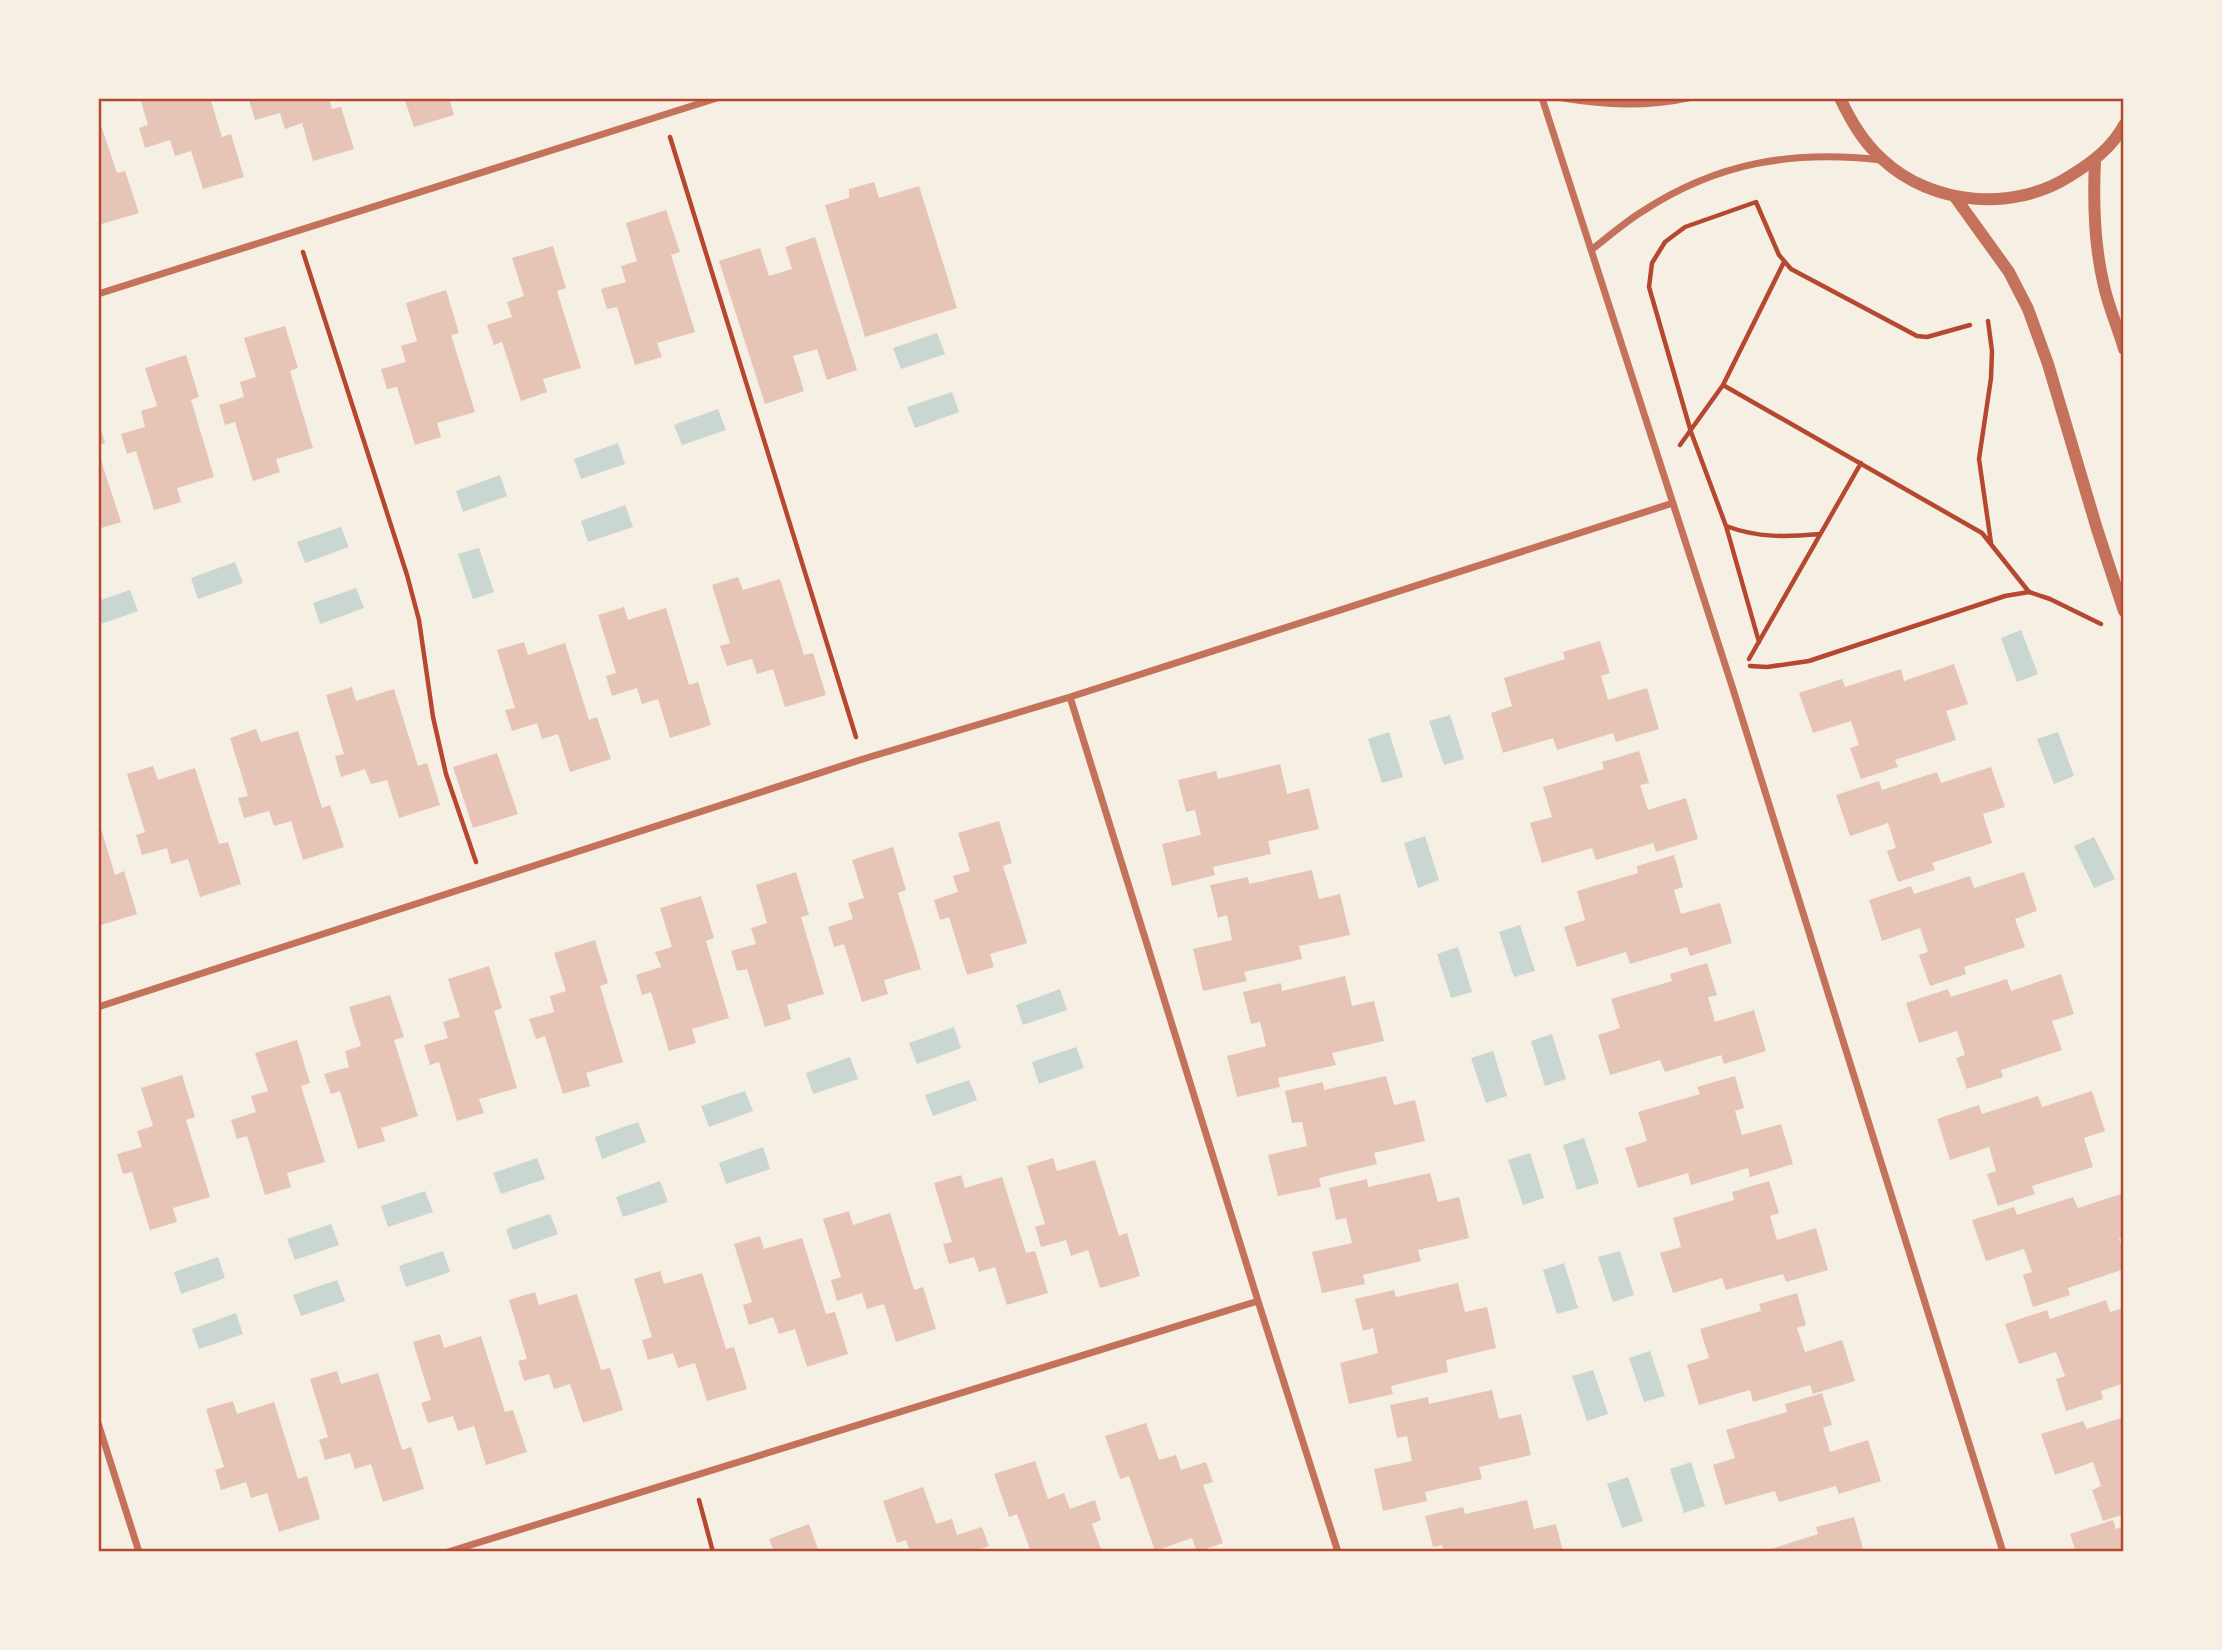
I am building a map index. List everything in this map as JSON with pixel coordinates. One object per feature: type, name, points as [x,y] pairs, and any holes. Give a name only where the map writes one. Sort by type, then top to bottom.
[{"type":"street","points":[[98,294],[717,98]]},
{"type":"street","points":[[1542,98],[1673,503],[2003,1552]]},
{"type":"street","points":[[1563,98],[1616,106],[1688,98]]},
{"type":"street","points":[[1840,98],[1854,128],[1882,160],[1916,183],[1955,197],[2005,200],[2053,188],[2095,161],[2124,125]]},
{"type":"street","points":[[1591,250],[1642,211],[1691,183],[1745,165],[1778,158],[1813,156],[1882,160]]},
{"type":"street","points":[[2095,161],[2093,203],[2096,246],[2104,287],[2124,349]]},
{"type":"street","points":[[1955,197],[2010,272],[2028,309],[2048,364],[2124,611]]},
{"type":"street","points":[[98,1007],[863,759],[1070,697],[1673,503]]},
{"type":"street","points":[[1070,697],[1338,1552]]},
{"type":"street","points":[[448,1552],[1258,1301]]},
{"type":"street","points":[[98,1423],[139,1552]]},
{"type":"path","points":[[663,116],[863,759]]},
{"type":"path","points":[[1759,642],[1726,526],[1691,432],[1654,311],[1649,287],[1653,263],[1665,242],[1685,227],[1756,202],[1784,262],[1791,269],[1917,337],[1927,338],[1970,325]]},
{"type":"path","points":[[296,231],[407,575],[419,620],[433,717],[446,774],[484,883]]},
{"type":"path","points":[[1661,467],[1691,432],[1723,384],[1784,262]]},
{"type":"path","points":[[1988,321],[1992,351],[1991,378],[1979,459],[1992,544]]},
{"type":"path","points":[[1723,384],[1982,533],[2029,592]]},
{"type":"path","points":[[1861,463],[1745,666],[1767,667],[1809,661],[2005,596],[2029,592],[2069,607],[2113,631]]},
{"type":"path","points":[[1726,526],[1781,538],[1821,534]]},
{"type":"path","points":[[692,1476],[713,1552]]},
{"type":"shaded area","points":[[937,333],[945,354],[901,369],[893,348]]},
{"type":"shaded area","points":[[952,392],[959,412],[915,428],[907,407]]},
{"type":"shaded area","points":[[718,409],[726,430],[682,445],[674,425]]},
{"type":"shaded area","points":[[618,443],[625,464],[581,479],[574,459]]},
{"type":"shaded area","points":[[500,475],[507,496],[463,512],[456,491]]},
{"type":"shaded area","points":[[625,505],[633,527],[588,542],[581,521]]},
{"type":"shaded area","points":[[341,527],[349,547],[305,563],[297,542]]},
{"type":"shaded area","points":[[479,548],[494,592],[473,599],[458,554]]},
{"type":"shaded area","points":[[235,562],[243,583],[198,599],[191,578]]},
{"type":"shaded area","points":[[356,588],[364,608],[320,624],[313,603]]},
{"type":"shaded area","points":[[130,590],[138,611],[98,625],[98,601]]},
{"type":"shaded area","points":[[2021,630],[2038,674],[2017,682],[2001,638]]},
{"type":"shaded area","points":[[1450,715],[1464,759],[1444,765],[1429,721]]},
{"type":"shaded area","points":[[1389,732],[1403,777],[1382,783],[1368,739]]},
{"type":"shaded area","points":[[2058,732],[2074,776],[2054,784],[2037,739]]},
{"type":"shaded area","points":[[1425,836],[1439,880],[1418,888],[1404,843]]},
{"type":"shaded area","points":[[2094,837],[2115,879],[2094,888],[2074,846]]},
{"type":"shaded area","points":[[1520,925],[1535,971],[1514,977],[1499,932]]},
{"type":"shaded area","points":[[1458,947],[1472,992],[1451,998],[1437,954]]},
{"type":"shaded area","points":[[1060,989],[1067,1010],[1023,1025],[1016,1005]]},
{"type":"shaded area","points":[[954,1027],[961,1048],[917,1064],[909,1043]]},
{"type":"shaded area","points":[[1552,1034],[1566,1079],[1545,1086],[1531,1041]]},
{"type":"shaded area","points":[[1076,1047],[1084,1068],[1039,1084],[1032,1062]]},
{"type":"shaded area","points":[[1493,1051],[1507,1096],[1486,1103],[1471,1058]]},
{"type":"shaded area","points":[[850,1057],[858,1079],[813,1094],[806,1073]]},
{"type":"shaded area","points":[[969,1080],[977,1100],[933,1116],[925,1095]]},
{"type":"shaded area","points":[[745,1091],[753,1111],[709,1127],[701,1106]]},
{"type":"shaded area","points":[[638,1122],[646,1142],[602,1159],[595,1137]]},
{"type":"shaded area","points":[[1584,1138],[1599,1183],[1577,1190],[1563,1145]]},
{"type":"shaded area","points":[[763,1147],[770,1169],[726,1184],[719,1163]]},
{"type":"shaded area","points":[[1530,1153],[1544,1198],[1523,1205],[1508,1160]]},
{"type":"shaded area","points":[[537,1158],[545,1179],[501,1194],[493,1173]]},
{"type":"shaded area","points":[[660,1181],[668,1202],[623,1217],[616,1197]]},
{"type":"shaded area","points":[[425,1191],[433,1212],[388,1227],[381,1206]]},
{"type":"shaded area","points":[[550,1214],[558,1234],[513,1250],[506,1229]]},
{"type":"shaded area","points":[[331,1224],[339,1245],[295,1260],[287,1239]]},
{"type":"shaded area","points":[[443,1251],[450,1272],[406,1287],[399,1266]]},
{"type":"shaded area","points":[[1620,1251],[1634,1295],[1613,1302],[1598,1257]]},
{"type":"shaded area","points":[[218,1257],[225,1278],[181,1294],[174,1272]]},
{"type":"shaded area","points":[[1564,1263],[1578,1308],[1557,1314],[1543,1270]]},
{"type":"shaded area","points":[[337,1280],[345,1301],[301,1316],[293,1295]]},
{"type":"shaded area","points":[[236,1313],[243,1334],[199,1349],[192,1329]]},
{"type":"shaded area","points":[[1650,1351],[1665,1396],[1644,1402],[1629,1358]]},
{"type":"shaded area","points":[[1593,1370],[1608,1414],[1587,1421],[1572,1376]]},
{"type":"shaded area","points":[[1691,1462],[1705,1506],[1684,1513],[1670,1469]]},
{"type":"shaded area","points":[[1628,1477],[1643,1521],[1622,1528],[1607,1484]]},
{"type":"building","points":[[140,98],[210,98],[222,137],[231,134],[244,177],[203,189],[191,151],[175,156],[170,140],[145,148],[139,128],[148,125]]},
{"type":"building","points":[[329,98],[332,109],[341,107],[354,149],[313,161],[302,123],[285,129],[280,113],[255,120],[249,100]]},
{"type":"building","points":[[404,98],[449,98],[454,115],[414,127]]},
{"type":"building","points":[[98,116],[117,173],[125,171],[139,213],[98,225]]},
{"type":"building","points":[[874,182],[879,198],[919,186],[957,308],[865,337],[825,205],[849,198],[849,189]]},
{"type":"building","points":[[666,210],[680,252],[671,255],[695,332],[657,343],[662,357],[635,365],[617,307],[607,309],[601,289],[626,282],[621,266],[637,261],[626,223]]},
{"type":"building","points":[[815,237],[857,370],[827,380],[817,349],[793,356],[804,391],[765,404],[719,261],[760,248],[769,276],[792,269],[785,247]]},
{"type":"building","points":[[553,246],[566,288],[557,291],[581,368],[543,379],[547,392],[521,401],[502,342],[494,345],[487,325],[512,317],[507,302],[524,296],[512,258]]},
{"type":"building","points":[[446,290],[459,333],[451,335],[475,412],[437,423],[441,437],[415,445],[397,387],[387,389],[381,369],[406,362],[401,346],[417,341],[406,303]]},
{"type":"building","points":[[285,326],[298,368],[290,371],[313,448],[276,459],[280,472],[253,481],[235,422],[225,425],[219,405],[244,397],[240,382],[256,377],[244,338]]},
{"type":"building","points":[[186,355],[199,397],[191,400],[214,477],[177,488],[181,502],[154,510],[136,451],[127,454],[121,434],[145,427],[141,411],[157,406],[145,368]]},
{"type":"building","points":[[98,420],[105,443],[98,445]]},
{"type":"building","points":[[98,451],[121,522],[98,529]]},
{"type":"building","points":[[738,577],[743,590],[780,579],[804,655],[813,653],[826,695],[785,707],[773,669],[757,674],[752,659],[727,666],[720,646],[730,643],[712,585]]},
{"type":"building","points":[[624,607],[628,620],[666,608],[689,685],[698,682],[711,725],[670,738],[658,699],[642,704],[637,688],[612,696],[606,676],[616,673],[598,615]]},
{"type":"building","points":[[1600,641],[1610,673],[1601,676],[1608,700],[1647,688],[1659,729],[1616,742],[1613,733],[1557,750],[1553,738],[1503,753],[1491,713],[1512,706],[1504,678],[1565,659],[1563,652]]},
{"type":"building","points":[[524,642],[528,655],[565,643],[589,720],[597,717],[611,759],[570,772],[558,734],[542,739],[537,723],[512,731],[505,710],[515,708],[497,650]]},
{"type":"building","points":[[1954,664],[1968,704],[1946,711],[1956,740],[1895,760],[1898,767],[1861,779],[1850,748],[1859,745],[1851,721],[1813,733],[1799,693],[1842,679],[1845,687],[1901,669],[1904,681]]},
{"type":"building","points":[[352,687],[356,701],[394,689],[418,766],[427,763],[440,805],[399,818],[387,780],[371,784],[365,769],[341,777],[335,756],[344,754],[326,695]]},
{"type":"building","points":[[256,729],[261,742],[298,731],[322,808],[330,805],[344,847],[303,860],[291,821],[274,826],[269,811],[244,818],[238,798],[248,796],[230,738]]},
{"type":"building","points":[[1639,751],[1649,783],[1640,785],[1648,810],[1686,798],[1698,839],[1656,852],[1653,843],[1596,860],[1592,848],[1542,863],[1530,823],[1552,817],[1543,787],[1604,769],[1602,762]]},
{"type":"building","points":[[497,753],[518,814],[473,828],[453,767]]},
{"type":"building","points":[[1280,764],[1287,794],[1309,788],[1319,829],[1268,841],[1271,854],[1213,867],[1215,875],[1172,886],[1162,844],[1201,835],[1195,810],[1186,812],[1178,780],[1216,771],[1218,779]]},
{"type":"building","points":[[153,766],[158,780],[195,768],[219,844],[228,842],[241,884],[200,897],[188,859],[171,864],[167,848],[142,855],[136,835],[145,832],[127,774]]},
{"type":"building","points":[[1991,767],[2005,807],[1983,814],[1992,843],[1932,863],[1935,870],[1898,882],[1887,851],[1896,848],[1888,823],[1850,836],[1836,795],[1879,781],[1882,790],[1937,772],[1941,783]]},
{"type":"building","points":[[999,821],[1012,863],[1003,866],[1027,943],[990,954],[994,967],[967,975],[949,917],[940,920],[934,900],[958,892],[953,876],[970,871],[958,833]]},
{"type":"building","points":[[99,822],[115,875],[124,871],[137,914],[98,926]]},
{"type":"building","points":[[893,847],[906,890],[898,893],[921,969],[884,980],[888,994],[862,1002],[844,944],[834,947],[828,927],[853,919],[848,903],[864,898],[852,860]]},
{"type":"building","points":[[1674,855],[1683,887],[1674,890],[1681,914],[1720,903],[1732,943],[1690,956],[1687,947],[1630,964],[1626,952],[1577,967],[1564,927],[1585,920],[1577,891],[1638,873],[1637,866]]},
{"type":"building","points":[[1312,870],[1319,899],[1340,894],[1350,935],[1299,946],[1302,959],[1244,972],[1247,981],[1203,991],[1193,949],[1232,940],[1227,915],[1218,918],[1210,885],[1248,877],[1249,884]]},
{"type":"building","points":[[796,872],[809,915],[801,917],[824,994],[787,1005],[791,1019],[765,1027],[747,969],[737,971],[731,951],[756,944],[751,928],[767,923],[756,885]]},
{"type":"building","points":[[2024,872],[2037,911],[2015,919],[2025,947],[1964,967],[1966,974],[1930,986],[1919,955],[1928,952],[1920,928],[1882,941],[1869,900],[1911,886],[1914,894],[1970,876],[1974,888]]},
{"type":"building","points":[[701,896],[714,938],[706,941],[729,1018],[692,1029],[696,1043],[669,1051],[651,992],[642,995],[636,975],[661,967],[655,952],[672,947],[660,908]]},
{"type":"building","points":[[595,940],[608,983],[600,986],[623,1062],[586,1073],[590,1086],[563,1094],[545,1036],[536,1039],[529,1019],[554,1012],[550,996],[566,991],[554,953]]},
{"type":"building","points":[[1707,963],[1717,995],[1708,997],[1715,1022],[1754,1010],[1766,1051],[1724,1064],[1721,1055],[1665,1072],[1660,1060],[1610,1075],[1598,1035],[1620,1028],[1611,999],[1672,981],[1670,974]]},
{"type":"building","points":[[489,966],[502,1008],[494,1011],[517,1088],[479,1099],[484,1113],[457,1121],[439,1062],[430,1065],[424,1045],[448,1038],[443,1022],[460,1017],[448,979]]},
{"type":"building","points":[[2061,974],[2074,1014],[2052,1021],[2062,1050],[2001,1070],[2003,1077],[1967,1089],[1956,1058],[1965,1055],[1957,1031],[1919,1043],[1906,1003],[1948,989],[1951,997],[2007,979],[2011,991]]},
{"type":"building","points":[[1345,976],[1352,1006],[1374,1001],[1384,1041],[1332,1053],[1336,1065],[1278,1078],[1280,1087],[1237,1097],[1227,1056],[1266,1046],[1260,1022],[1251,1024],[1243,992],[1281,983],[1282,991]]},
{"type":"building","points":[[390,995],[404,1037],[394,1040],[418,1116],[381,1128],[385,1141],[358,1149],[340,1091],[331,1094],[324,1074],[349,1067],[345,1051],[361,1046],[349,1007]]},
{"type":"building","points":[[297,1040],[310,1083],[301,1086],[325,1162],[287,1173],[291,1187],[265,1195],[247,1136],[237,1139],[231,1120],[256,1112],[251,1096],[268,1091],[255,1053]]},
{"type":"building","points":[[182,1075],[195,1117],[186,1120],[210,1197],[173,1208],[177,1222],[150,1230],[132,1172],[123,1174],[117,1154],[142,1147],[137,1131],[153,1126],[141,1088]]},
{"type":"building","points":[[1386,1076],[1394,1105],[1415,1100],[1425,1141],[1374,1153],[1377,1164],[1319,1178],[1321,1187],[1278,1196],[1268,1155],[1307,1146],[1302,1122],[1292,1123],[1285,1091],[1323,1082],[1324,1090]]},
{"type":"building","points":[[1735,1076],[1744,1108],[1735,1111],[1742,1135],[1781,1124],[1793,1164],[1750,1177],[1748,1168],[1691,1185],[1688,1173],[1638,1188],[1625,1148],[1647,1141],[1638,1112],[1700,1094],[1697,1087]]},
{"type":"building","points":[[2092,1091],[2105,1131],[2084,1138],[2093,1167],[2032,1186],[2035,1194],[1998,1206],[1987,1174],[1996,1171],[1989,1147],[1950,1160],[1937,1119],[1979,1105],[1982,1114],[2038,1096],[2042,1107]]},
{"type":"building","points":[[1053,1158],[1057,1171],[1095,1160],[1119,1236],[1127,1233],[1140,1276],[1100,1288],[1088,1250],[1071,1256],[1066,1240],[1041,1247],[1035,1227],[1045,1224],[1027,1166]]},
{"type":"building","points":[[1430,1173],[1438,1202],[1459,1197],[1469,1238],[1418,1250],[1421,1261],[1363,1275],[1365,1284],[1322,1293],[1312,1252],[1352,1243],[1346,1218],[1336,1220],[1329,1188],[1367,1179],[1368,1187]]},
{"type":"building","points":[[961,1175],[965,1188],[1002,1177],[1026,1253],[1035,1251],[1048,1293],[1007,1305],[995,1267],[979,1272],[974,1257],[949,1264],[943,1244],[952,1242],[934,1183]]},
{"type":"building","points":[[1769,1181],[1779,1213],[1770,1216],[1777,1240],[1816,1228],[1828,1270],[1786,1282],[1783,1274],[1726,1290],[1722,1278],[1673,1293],[1660,1253],[1681,1247],[1673,1218],[1734,1200],[1732,1192]]},
{"type":"building","points":[[2124,1193],[2124,1237],[2119,1239],[2124,1253],[2124,1269],[2068,1288],[2070,1295],[2033,1307],[2023,1275],[2032,1272],[2024,1249],[1986,1261],[1972,1220],[2014,1207],[2017,1215],[2073,1197],[2078,1208]]},
{"type":"building","points":[[849,1211],[853,1225],[890,1213],[914,1290],[923,1287],[936,1329],[896,1342],[884,1304],[867,1309],[862,1293],[837,1301],[831,1280],[841,1277],[823,1219]]},
{"type":"building","points":[[760,1236],[764,1249],[802,1238],[826,1314],[835,1312],[848,1354],[807,1367],[795,1329],[779,1334],[773,1317],[749,1325],[743,1305],[752,1302],[734,1244]]},
{"type":"building","points":[[660,1271],[664,1284],[702,1273],[726,1349],[734,1347],[747,1389],[707,1401],[695,1363],[678,1368],[673,1353],[648,1360],[642,1340],[652,1337],[634,1279]]},
{"type":"building","points":[[1458,1283],[1465,1312],[1487,1307],[1496,1348],[1446,1360],[1448,1372],[1391,1386],[1393,1394],[1349,1404],[1340,1363],[1378,1353],[1373,1328],[1363,1331],[1355,1299],[1394,1290],[1396,1297]]},
{"type":"building","points":[[535,1292],[539,1305],[577,1294],[601,1370],[610,1368],[623,1410],[583,1423],[570,1384],[554,1389],[549,1374],[524,1381],[518,1361],[527,1359],[509,1300]]},
{"type":"building","points":[[1797,1293],[1806,1325],[1797,1328],[1805,1352],[1842,1340],[1855,1381],[1813,1394],[1810,1385],[1753,1402],[1750,1390],[1699,1405],[1687,1365],[1709,1358],[1700,1329],[1761,1311],[1759,1304]]},
{"type":"building","points":[[2106,1300],[2110,1312],[2124,1308],[2124,1383],[2101,1391],[2103,1399],[2066,1411],[2056,1379],[2065,1376],[2056,1352],[2019,1364],[2005,1324],[2047,1310],[2050,1319]]},
{"type":"building","points":[[440,1334],[444,1348],[481,1336],[505,1412],[513,1410],[527,1452],[486,1465],[474,1426],[458,1431],[453,1416],[428,1423],[421,1403],[431,1400],[413,1342]]},
{"type":"building","points":[[337,1371],[341,1384],[378,1373],[402,1450],[411,1447],[424,1489],[383,1502],[371,1464],[355,1469],[350,1453],[325,1460],[319,1440],[328,1437],[310,1379]]},
{"type":"building","points":[[1492,1390],[1499,1419],[1521,1414],[1531,1455],[1479,1467],[1482,1479],[1425,1492],[1427,1501],[1383,1511],[1374,1469],[1412,1461],[1407,1436],[1397,1438],[1390,1405],[1428,1397],[1429,1404]]},
{"type":"building","points":[[1822,1393],[1832,1425],[1823,1428],[1830,1452],[1868,1440],[1881,1481],[1839,1494],[1836,1486],[1779,1502],[1775,1491],[1725,1505],[1713,1465],[1735,1458],[1726,1430],[1787,1412],[1785,1404]]},
{"type":"building","points":[[233,1401],[237,1414],[274,1402],[298,1479],[307,1476],[320,1519],[279,1532],[267,1493],[251,1498],[246,1482],[221,1490],[215,1470],[224,1467],[206,1409]]},
{"type":"building","points":[[2124,1417],[2124,1514],[2103,1521],[2092,1490],[2101,1486],[2093,1462],[2055,1475],[2041,1434],[2083,1421],[2087,1429]]},
{"type":"building","points":[[1146,1423],[1159,1460],[1176,1455],[1181,1470],[1206,1462],[1213,1482],[1203,1485],[1223,1543],[1197,1552],[1192,1538],[1155,1551],[1129,1476],[1120,1479],[1105,1436]]},
{"type":"building","points":[[1035,1461],[1048,1499],[1064,1493],[1070,1509],[1095,1500],[1101,1520],[1092,1524],[1102,1552],[1031,1552],[1017,1514],[1009,1517],[994,1474]]},
{"type":"building","points":[[923,1487],[936,1524],[952,1519],[957,1535],[982,1527],[989,1546],[980,1549],[981,1552],[910,1552],[906,1540],[897,1543],[883,1501]]},
{"type":"building","points":[[1527,1500],[1534,1529],[1556,1524],[1563,1552],[1444,1552],[1442,1545],[1433,1547],[1425,1516],[1463,1507],[1465,1514]]},
{"type":"building","points":[[1854,1517],[1863,1548],[1854,1552],[1762,1552],[1818,1534],[1816,1527]]},
{"type":"building","points":[[2113,1520],[2116,1529],[2124,1526],[2124,1552],[2076,1552],[2070,1534]]},
{"type":"building","points":[[809,1524],[819,1552],[774,1552],[769,1539]]}]
